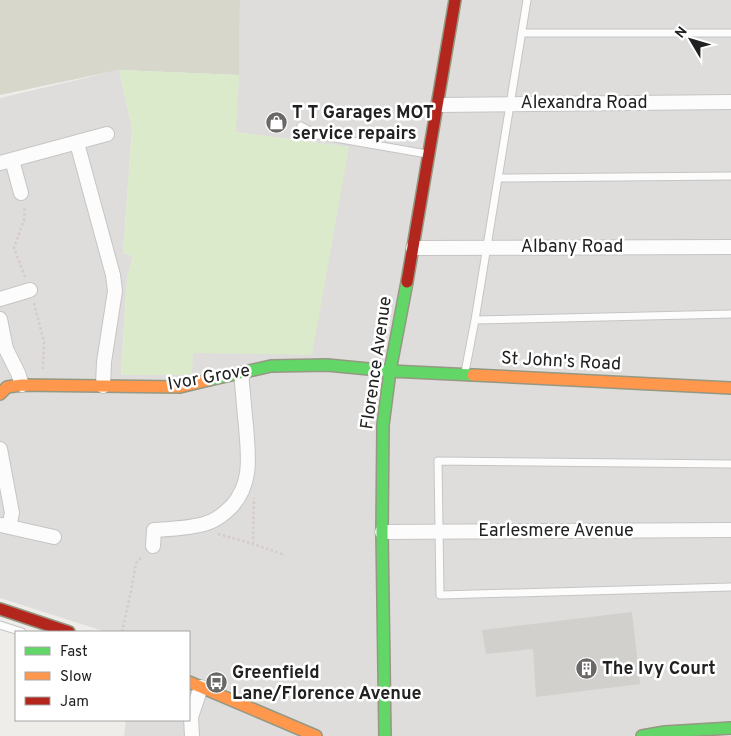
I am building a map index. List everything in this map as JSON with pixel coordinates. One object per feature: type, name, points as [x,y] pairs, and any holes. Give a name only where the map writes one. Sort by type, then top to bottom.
[{"type":"street","name":"Florence Avenue","points":[[385,736],[382,532],[383,425],[390,371],[455,0]]},
{"type":"street","name":"Alexandra Road","points":[[438,105],[731,102]]},
{"type":"street","points":[[21,193],[6,162],[107,134]]},
{"type":"street","points":[[77,143],[113,275],[115,291],[104,362],[104,386]]},
{"type":"street","name":"Albany Road","points":[[413,248],[731,247]]},
{"type":"street","points":[[0,299],[30,290]]},
{"type":"street","points":[[0,318],[6,349],[22,385]]},
{"type":"street","name":"Ivor Grove","points":[[0,394],[7,387],[22,385],[180,387],[271,366],[327,365],[390,371]]},
{"type":"street","name":"St John's Road","points":[[390,371],[731,388]]},
{"type":"street","points":[[153,546],[154,530],[207,524],[228,510],[238,500],[244,490],[249,460],[241,373]]},
{"type":"street","points":[[0,450],[12,513],[5,526],[54,537]]},
{"type":"street","name":"Earlesmere Avenue","points":[[382,532],[731,530]]},
{"type":"street","points":[[0,609],[66,631]]},
{"type":"street","points":[[192,736],[191,716],[195,684],[316,736]]},
{"type":"street","points":[[642,736],[665,732],[731,728]]},
{"type":"lane","points":[[465,375],[527,0]]},
{"type":"lane","points":[[522,33],[731,33]]},
{"type":"lane","points":[[301,126],[318,135],[429,154]]},
{"type":"lane","points":[[498,178],[731,176]]},
{"type":"lane","points":[[474,320],[731,314]]},
{"type":"lane","points":[[731,464],[438,461],[440,595],[731,587]]},
{"type":"lane","points":[[0,626],[18,631]]},
{"type":"path","points":[[244,490],[254,497],[254,544]]},
{"type":"path","points":[[207,524],[212,532],[254,544],[285,556]]},
{"type":"path","points":[[122,631],[136,563],[153,546]]},
{"type":"shaded area","points":[[0,0],[240,0],[239,75],[119,70],[0,95]]},
{"type":"shaded area","points":[[240,0],[731,0],[731,736],[124,736],[126,721],[190,721],[190,631],[103,631],[0,598],[0,98],[119,70],[132,129],[123,253],[133,256],[127,278],[121,375],[184,375],[193,353],[349,147],[235,132],[239,75]]},
{"type":"green space","points":[[119,70],[239,75],[236,132],[349,147],[312,355],[193,353],[192,373],[184,375],[121,375],[127,278],[133,256],[123,253],[132,129]]},
{"type":"building","name":"The Ivy Court","points":[[632,612],[640,684],[536,697],[533,649],[486,654],[482,630]]},
{"type":"traffic: fast","points":[[385,736],[382,532],[383,425],[390,371],[407,282]]},
{"type":"traffic: fast","points":[[209,380],[271,366],[327,365],[390,371],[473,375]]},
{"type":"traffic: fast","points":[[642,736],[665,732],[731,728]]},
{"type":"traffic: slow","points":[[473,375],[731,388]]},
{"type":"traffic: slow","points":[[0,394],[7,387],[22,385],[180,387],[209,380]]},
{"type":"traffic: slow","points":[[190,682],[316,736]]},
{"type":"traffic: jam","points":[[407,282],[455,0]]},
{"type":"traffic: jam","points":[[0,609],[66,631]]},
{"type":"place","name":"T T Garages MOT service repairs","points":[[276,123]]},
{"type":"place","name":"The Ivy Court","points":[[586,669]]},
{"type":"place","name":"Greenfield Lane/Florence Avenue","points":[[216,683]]}]
